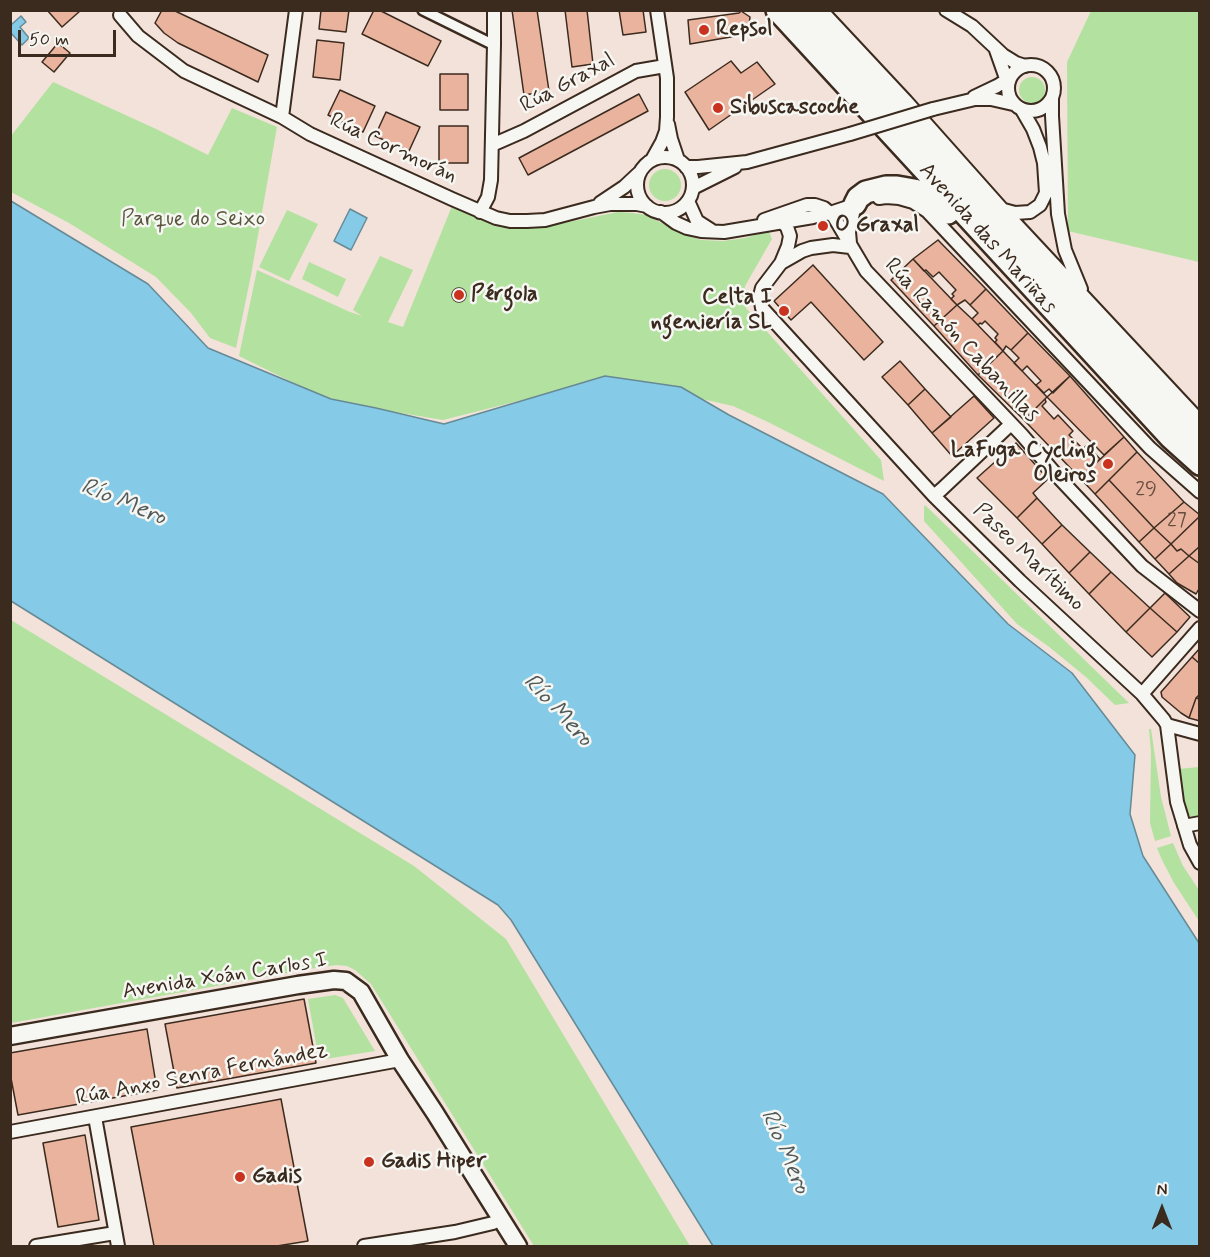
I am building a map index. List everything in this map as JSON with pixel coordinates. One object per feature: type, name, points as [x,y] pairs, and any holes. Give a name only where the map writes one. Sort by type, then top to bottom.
[{"type":"highway","name":"Avenida das Mariñas","points":[[777,10],[1074,334],[1170,437],[1200,464]]},
{"type":"highway","name":"Avenida das Mariñas","points":[[802,10],[924,140],[1101,336],[1200,439]]},
{"type":"highway","points":[[855,204],[858,198],[866,192],[886,187],[914,190],[927,195],[944,209],[1018,288],[1050,318],[1074,334]]},
{"type":"street","points":[[282,117],[296,10]]},
{"type":"street","points":[[423,10],[494,45]]},
{"type":"street","points":[[480,212],[490,189],[494,10]]},
{"type":"street","points":[[652,160],[666,131],[667,117],[667,78],[657,10]]},
{"type":"street","points":[[821,10],[1200,421]]},
{"type":"street","points":[[946,10],[972,26],[1010,60],[1025,66],[1038,66],[1049,73],[1054,85],[1052,116],[1056,191],[1061,232],[1065,250],[1079,285],[1100,314]]},
{"type":"street","name":"Rúa Cormorán","points":[[120,15],[138,36],[184,71],[282,117],[310,134],[496,218],[510,221],[545,220],[594,207],[620,204],[647,206]]},
{"type":"street","points":[[994,46],[1008,81],[1008,91],[1033,129],[1040,147],[1044,163],[1046,193],[1040,205],[1030,212],[1015,213],[1003,210]]},
{"type":"street","name":"Rúa Graxal","points":[[492,146],[636,70],[665,66]]},
{"type":"street","points":[[963,102],[1008,81],[1025,66]]},
{"type":"street","points":[[693,188],[747,162],[933,109],[975,99],[991,99],[1036,111],[1052,99]]},
{"type":"street","points":[[661,212],[676,210],[688,201],[693,188],[692,177],[682,164],[671,139],[667,117]]},
{"type":"street","points":[[747,162],[698,167],[665,157],[652,160],[639,173],[637,188],[647,206],[661,212],[676,223],[701,231],[724,232],[744,229],[830,213],[872,199],[886,197],[913,202],[927,211],[1150,448],[1200,492]]},
{"type":"street","name":"Rúa Cormorán","points":[[594,207],[609,198],[639,173]]},
{"type":"street","points":[[688,201],[697,220],[715,231]]},
{"type":"street","points":[[781,263],[811,248],[833,245],[850,247],[849,232],[855,204]]},
{"type":"street","points":[[744,229],[807,205],[824,208],[830,213]]},
{"type":"street","name":"Rúa Ramón Cabanillas","points":[[830,213],[866,271],[1142,566],[1200,611]]},
{"type":"street","name":"Paseo Marítimo","points":[[782,222],[787,227],[790,236],[788,246],[781,263],[762,288],[760,296],[762,308],[934,496],[1020,581],[1142,694],[1167,725]]},
{"type":"street","points":[[934,496],[1011,424]]},
{"type":"street","points":[[1142,694],[1200,628]]},
{"type":"street","points":[[1200,734],[1167,725],[1177,802],[1190,845],[1200,863]]},
{"type":"street","points":[[1184,826],[1200,823]]},
{"type":"street","name":"Avenida Xoán Carlos I","points":[[10,1036],[298,984],[346,981],[362,992],[400,1060],[518,1246]]},
{"type":"street","name":"Rúa Anxo Senra Fernández","points":[[10,1132],[400,1060]]},
{"type":"street","points":[[95,1117],[118,1246]]},
{"type":"street","points":[[364,1246],[455,1232],[501,1219]]},
{"type":"street","points":[[36,1246],[115,1233]]},
{"type":"green space","points":[[1091,11],[1199,11],[1199,262],[1068,231],[1067,62]]},
{"type":"green space","points":[[1032,77],[1041,81],[1045,90],[1041,99],[1032,103],[1023,99],[1019,90],[1023,81]]},
{"type":"green space","name":"Parque do Seixo","points":[[53,82],[208,155],[232,108],[277,127],[236,348],[210,338],[191,313],[156,277],[69,223],[11,192],[11,136]]},
{"type":"green space","points":[[665,169],[677,173],[681,185],[677,197],[665,201],[653,197],[649,185],[653,173]]},
{"type":"green space","points":[[11,201],[148,284],[208,348],[310,391],[239,356],[257,270],[362,316],[353,310],[380,256],[413,270],[388,322],[403,327],[452,206],[490,221],[519,227],[554,225],[618,212],[646,215],[683,234],[701,240],[723,241],[769,231],[772,239],[745,286],[746,308],[881,460],[884,481],[733,406],[702,399],[883,494],[1008,624],[1072,673],[1135,755],[1130,814],[1143,856],[1199,943],[1199,1246],[382,481]],"holes":[[[530,398],[444,424],[395,412],[443,420]]]},
{"type":"green space","points":[[287,210],[318,224],[289,281],[259,267]]},
{"type":"green space","points":[[309,262],[346,279],[338,297],[302,279]]},
{"type":"green space","points":[[925,505],[1129,703],[1115,705],[1086,677],[1017,624],[924,521]]},
{"type":"green space","points":[[11,620],[414,866],[506,939],[690,1246],[534,1246],[371,984],[347,966],[321,967],[11,1023]]},
{"type":"green space","points":[[1149,729],[1151,729],[1161,797],[1171,836],[1155,841],[1150,823]]},
{"type":"green space","points":[[1199,767],[1199,818],[1194,818],[1188,814],[1184,802],[1179,769]]},
{"type":"green space","points":[[1173,843],[1183,866],[1199,890],[1199,921],[1174,883],[1157,848]]},
{"type":"green space","points":[[335,995],[343,998],[375,1051],[319,1060],[308,999]]},
{"type":"water","points":[[21,16],[26,22],[20,27],[29,38],[22,45],[10,32],[11,25]]},
{"type":"water","name":"Río Mero","points":[[11,201],[148,284],[208,348],[331,399],[444,424],[605,376],[681,387],[729,415],[883,494],[1008,624],[1072,673],[1135,755],[1130,814],[1143,856],[1199,943],[1199,1246],[713,1246],[511,920],[498,905],[11,601]]},
{"type":"water","points":[[350,209],[367,218],[351,250],[334,241]]},
{"type":"building","points":[[47,10],[80,10],[80,11],[62,27]]},
{"type":"building","points":[[162,10],[173,10],[268,55],[258,82],[178,43],[164,33],[155,23]]},
{"type":"building","points":[[321,10],[349,10],[346,32],[319,29]]},
{"type":"building","points":[[374,10],[379,10],[441,41],[428,66],[362,34]]},
{"type":"building","points":[[512,10],[537,10],[549,91],[524,95]]},
{"type":"building","points":[[565,10],[587,10],[593,64],[572,67]]},
{"type":"building","points":[[619,10],[643,10],[646,32],[623,35]]},
{"type":"building","points":[[741,11],[750,17],[748,34],[690,44],[688,20]]},
{"type":"building","points":[[317,40],[344,43],[340,80],[313,77]]},
{"type":"building","points":[[58,43],[70,53],[54,72],[42,62]]},
{"type":"building","name":"Sibuscascoche","points":[[731,61],[741,73],[757,62],[775,84],[709,130],[685,92]]},
{"type":"building","points":[[440,74],[468,74],[468,110],[440,110]]},
{"type":"building","points":[[340,90],[375,106],[363,132],[328,115]]},
{"type":"building","points":[[639,94],[648,111],[528,175],[519,158]]},
{"type":"building","points":[[386,112],[420,127],[409,151],[375,136]]},
{"type":"building","points":[[439,126],[468,126],[468,163],[439,163]]},
{"type":"building","points":[[938,240],[986,289],[970,305],[965,300],[957,305],[951,299],[956,290],[939,272],[933,277],[913,259]]},
{"type":"building","points":[[913,259],[957,305],[934,326],[891,280]]},
{"type":"building","points":[[813,265],[883,342],[864,360],[811,302],[791,320],[774,301]]},
{"type":"building","name":"Pérgola","points":[[459,288],[464,290],[466,295],[464,300],[459,302],[454,300],[452,295],[454,290]]},
{"type":"building","points":[[986,289],[1028,333],[1011,350],[1006,346],[1003,351],[995,342],[998,334],[985,321],[978,325],[972,319],[978,313],[970,305]]},
{"type":"building","points":[[957,305],[1003,351],[978,375],[934,326]]},
{"type":"building","points":[[1028,333],[1070,376],[1053,393],[1049,389],[1044,393],[1036,385],[1041,381],[1027,366],[1022,371],[1014,363],[1019,358],[1011,350]]},
{"type":"building","points":[[1003,351],[1047,397],[1024,420],[978,375]]},
{"type":"building","points":[[900,361],[925,389],[908,405],[882,377]]},
{"type":"building","points":[[1070,376],[1124,437],[1104,455],[1047,397]]},
{"type":"building","points":[[925,389],[951,417],[932,433],[908,405]]},
{"type":"building","points":[[974,396],[994,418],[952,456],[932,433]]},
{"type":"building","points":[[1045,399],[1046,402],[1042,406],[1054,419],[1058,415],[1073,431],[1069,435],[1083,449],[1087,445],[1100,459],[1080,478],[1024,420]]},
{"type":"building","points":[[1124,437],[1137,452],[1095,494],[1080,478]]},
{"type":"building","points":[[1016,443],[1048,479],[1033,493],[1037,498],[1017,518],[977,478]]},
{"type":"building","points":[[1137,452],[1184,502],[1154,528],[1109,480]]},
{"type":"building","points":[[1109,480],[1154,528],[1139,542],[1095,494]]},
{"type":"building","points":[[1037,498],[1062,525],[1042,544],[1017,518]]},
{"type":"building","points":[[1184,502],[1200,516],[1171,544],[1154,528]]},
{"type":"building","points":[[1200,516],[1200,546],[1189,556],[1181,549],[1177,551],[1171,544]]},
{"type":"building","points":[[1062,525],[1090,552],[1069,573],[1042,544]]},
{"type":"building","points":[[1154,528],[1171,544],[1155,559],[1139,542]]},
{"type":"building","points":[[1171,544],[1177,551],[1181,549],[1189,556],[1169,574],[1155,559]]},
{"type":"building","points":[[1200,546],[1200,564],[1189,556]]},
{"type":"building","points":[[1090,552],[1111,572],[1089,594],[1069,573]]},
{"type":"building","points":[[1189,556],[1200,564],[1200,587],[1196,594],[1177,583],[1169,574]]},
{"type":"building","points":[[1111,572],[1150,608],[1126,632],[1089,594]]},
{"type":"building","points":[[1165,593],[1190,617],[1177,632],[1150,608]]},
{"type":"building","points":[[1150,608],[1177,632],[1152,657],[1126,632]]},
{"type":"building","points":[[1200,648],[1200,664],[1192,657]]},
{"type":"building","points":[[1192,657],[1200,664],[1200,694],[1196,698],[1189,718],[1162,697],[1161,692]]},
{"type":"building","points":[[1196,698],[1200,699],[1200,721],[1189,718]]},
{"type":"building","points":[[304,999],[316,1063],[177,1088],[165,1024]]},
{"type":"building","points":[[147,1029],[157,1090],[18,1115],[10,1073],[10,1053]]},
{"type":"building","points":[[281,1099],[308,1241],[277,1246],[154,1246],[131,1127]]},
{"type":"building","points":[[85,1135],[99,1220],[58,1227],[43,1143]]},
{"type":"place","name":"Repsol","points":[[704,30]]},
{"type":"place","name":"Sibuscascoche","points":[[718,108]]},
{"type":"place","name":"O Graxal","points":[[823,226]]},
{"type":"place","name":"Pérgola","points":[[459,295]]},
{"type":"place","name":"Celta I ngeniería SL","points":[[784,311]]},
{"type":"place","name":"LaFuga Cycling Oleiros","points":[[1108,464]]},
{"type":"place","name":"Gadis Hiper","points":[[369,1162]]},
{"type":"place","name":"Gadis","points":[[240,1177]]}]
